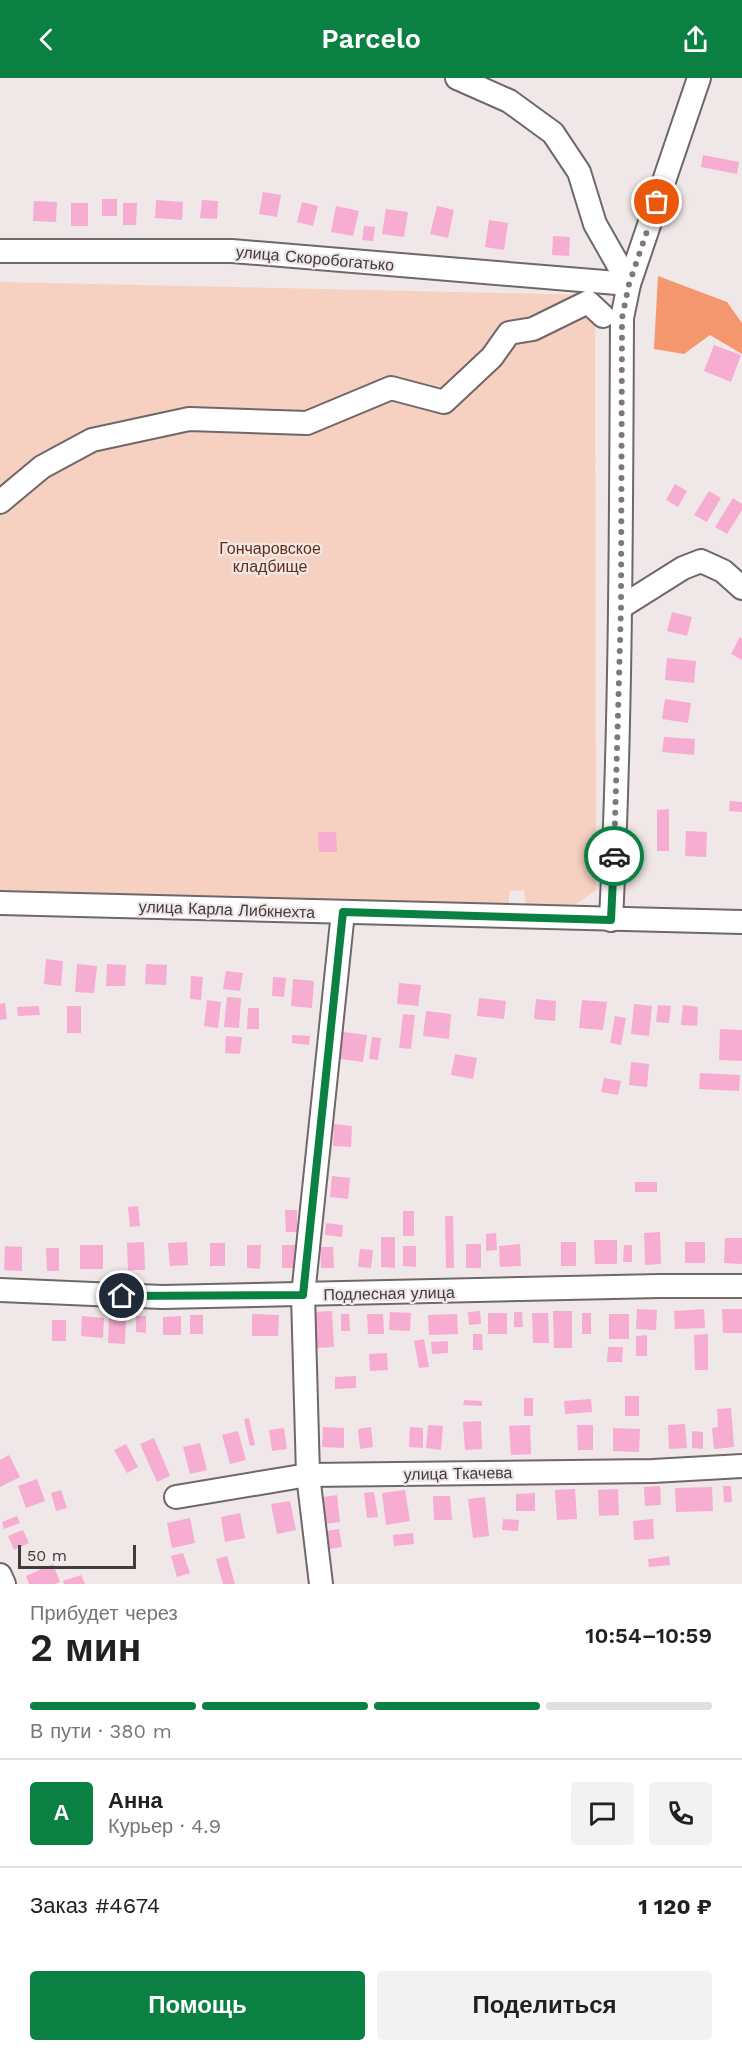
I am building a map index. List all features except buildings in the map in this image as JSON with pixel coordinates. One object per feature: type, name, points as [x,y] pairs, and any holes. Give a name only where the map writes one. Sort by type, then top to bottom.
[{"type":"street","points":[[457,78],[509,101],[554,133],[579,172],[595,224],[629,284]]},
{"type":"street","points":[[611,920],[621,607],[622,318],[629,284],[699,78]]},
{"type":"street","name":"улица Скоробогатько","points":[[0,250],[232,251],[629,284]]},
{"type":"street","points":[[0,502],[42,467],[92,440],[189,419],[307,423],[391,388],[444,402],[492,357],[509,333],[533,329],[588,302],[603,316]]},
{"type":"street","points":[[621,607],[683,568],[701,561],[723,571],[742,588]]},
{"type":"street","name":"улица Карла Либкнехта","points":[[0,903],[742,922]]},
{"type":"street","points":[[321,1584],[308,1475],[303,1295],[343,912]]},
{"type":"street","name":"Подлесная улица","points":[[0,1290],[162,1297],[742,1286]]},
{"type":"street","name":"улица Ткачева","points":[[176,1497],[308,1475],[653,1471],[742,1466]]},
{"type":"street","points":[[0,1575],[4,1584]]},
{"type":"green space","name":"Гончаровское кладбище","points":[[0,282],[595,295],[596,890],[576,904],[526,905],[524,890],[510,891],[508,906],[300,902],[0,890]]},
{"type":"shaded area","points":[[658,276],[727,302],[742,323],[742,354],[710,335],[684,354],[654,349]]},
{"type":"way so far","points":[[614,856],[621,607],[622,318],[629,284],[657,202]]},
{"type":"route","points":[[122,1296],[303,1295],[343,912],[611,920],[614,856]]}]
